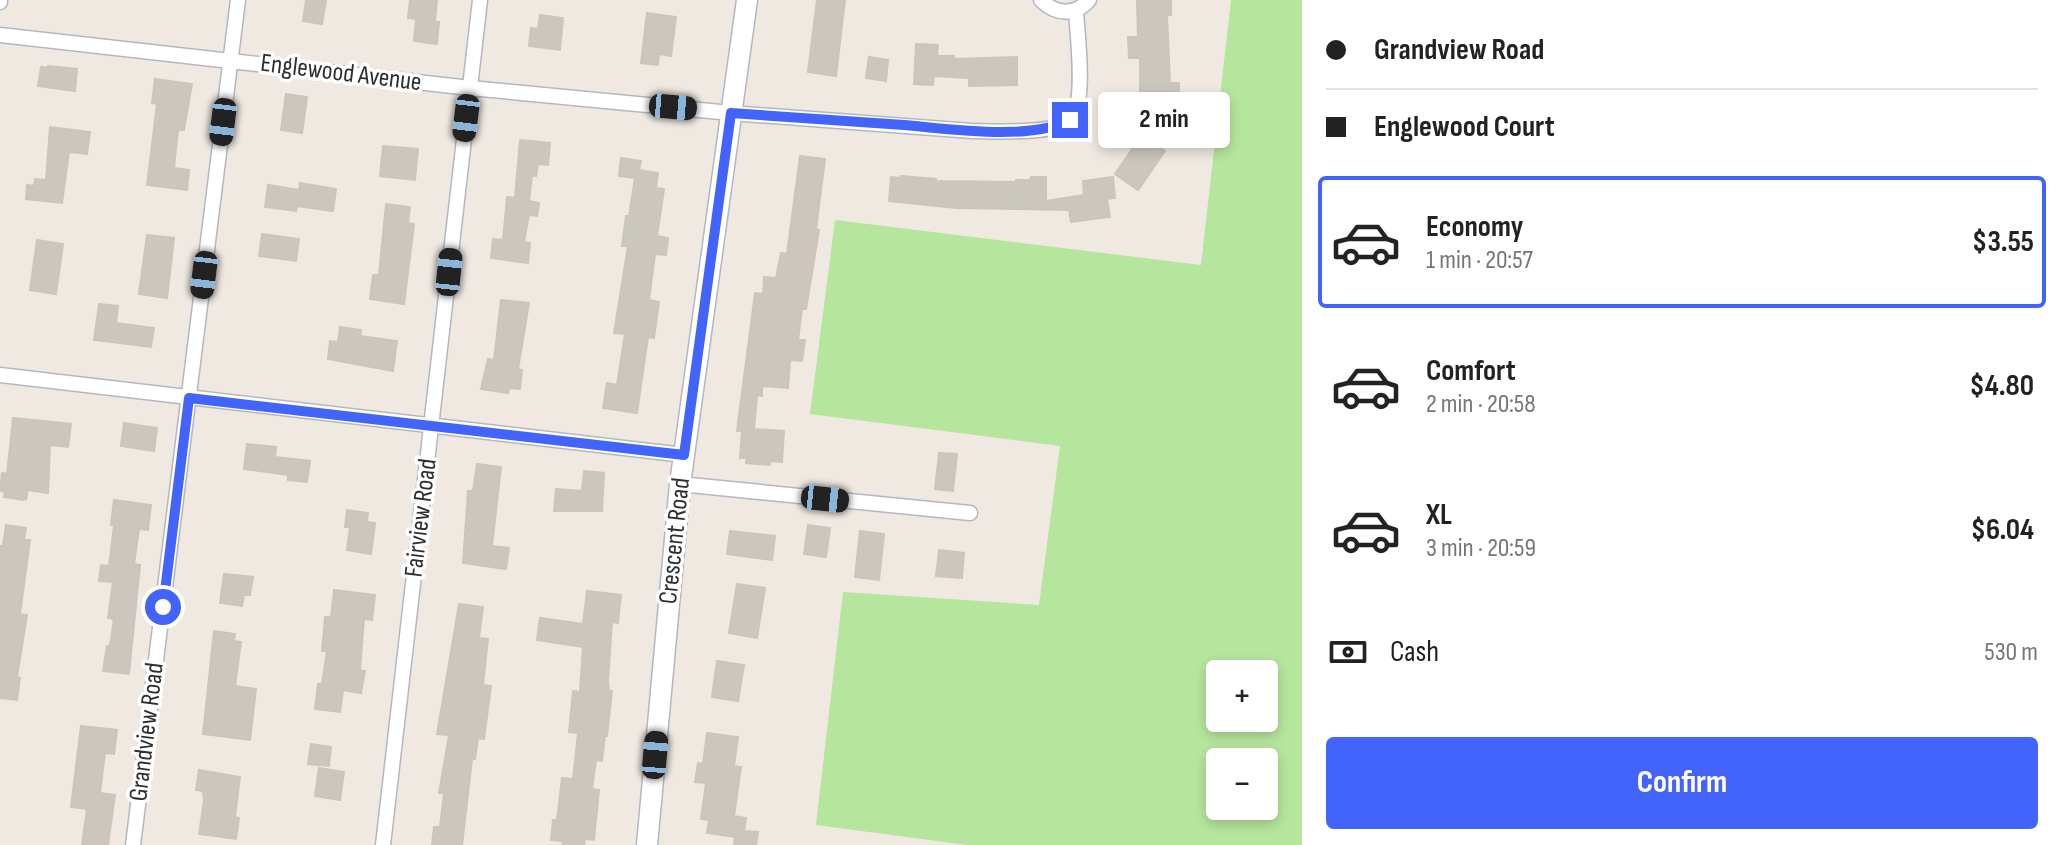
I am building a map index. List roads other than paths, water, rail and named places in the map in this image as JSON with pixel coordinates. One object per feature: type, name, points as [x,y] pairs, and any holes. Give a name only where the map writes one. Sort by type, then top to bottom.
[{"type":"street","name":"Grandview Road","points":[[133,845],[238,0]]},
{"type":"street","name":"Fairview Road","points":[[383,845],[480,0]]},
{"type":"street","name":"Crescent Road","points":[[647,845],[680,484],[747,0]]},
{"type":"street","points":[[1041,0],[1056,11],[1076,11],[1089,0]]},
{"type":"street","name":"Englewood Avenue","points":[[0,35],[470,88],[731,113],[972,131],[1042,129],[1060,126],[1070,120],[1077,110],[1079,94],[1076,11]]},
{"type":"street","points":[[0,375],[684,455]]},
{"type":"street","points":[[680,484],[970,513]]}]
